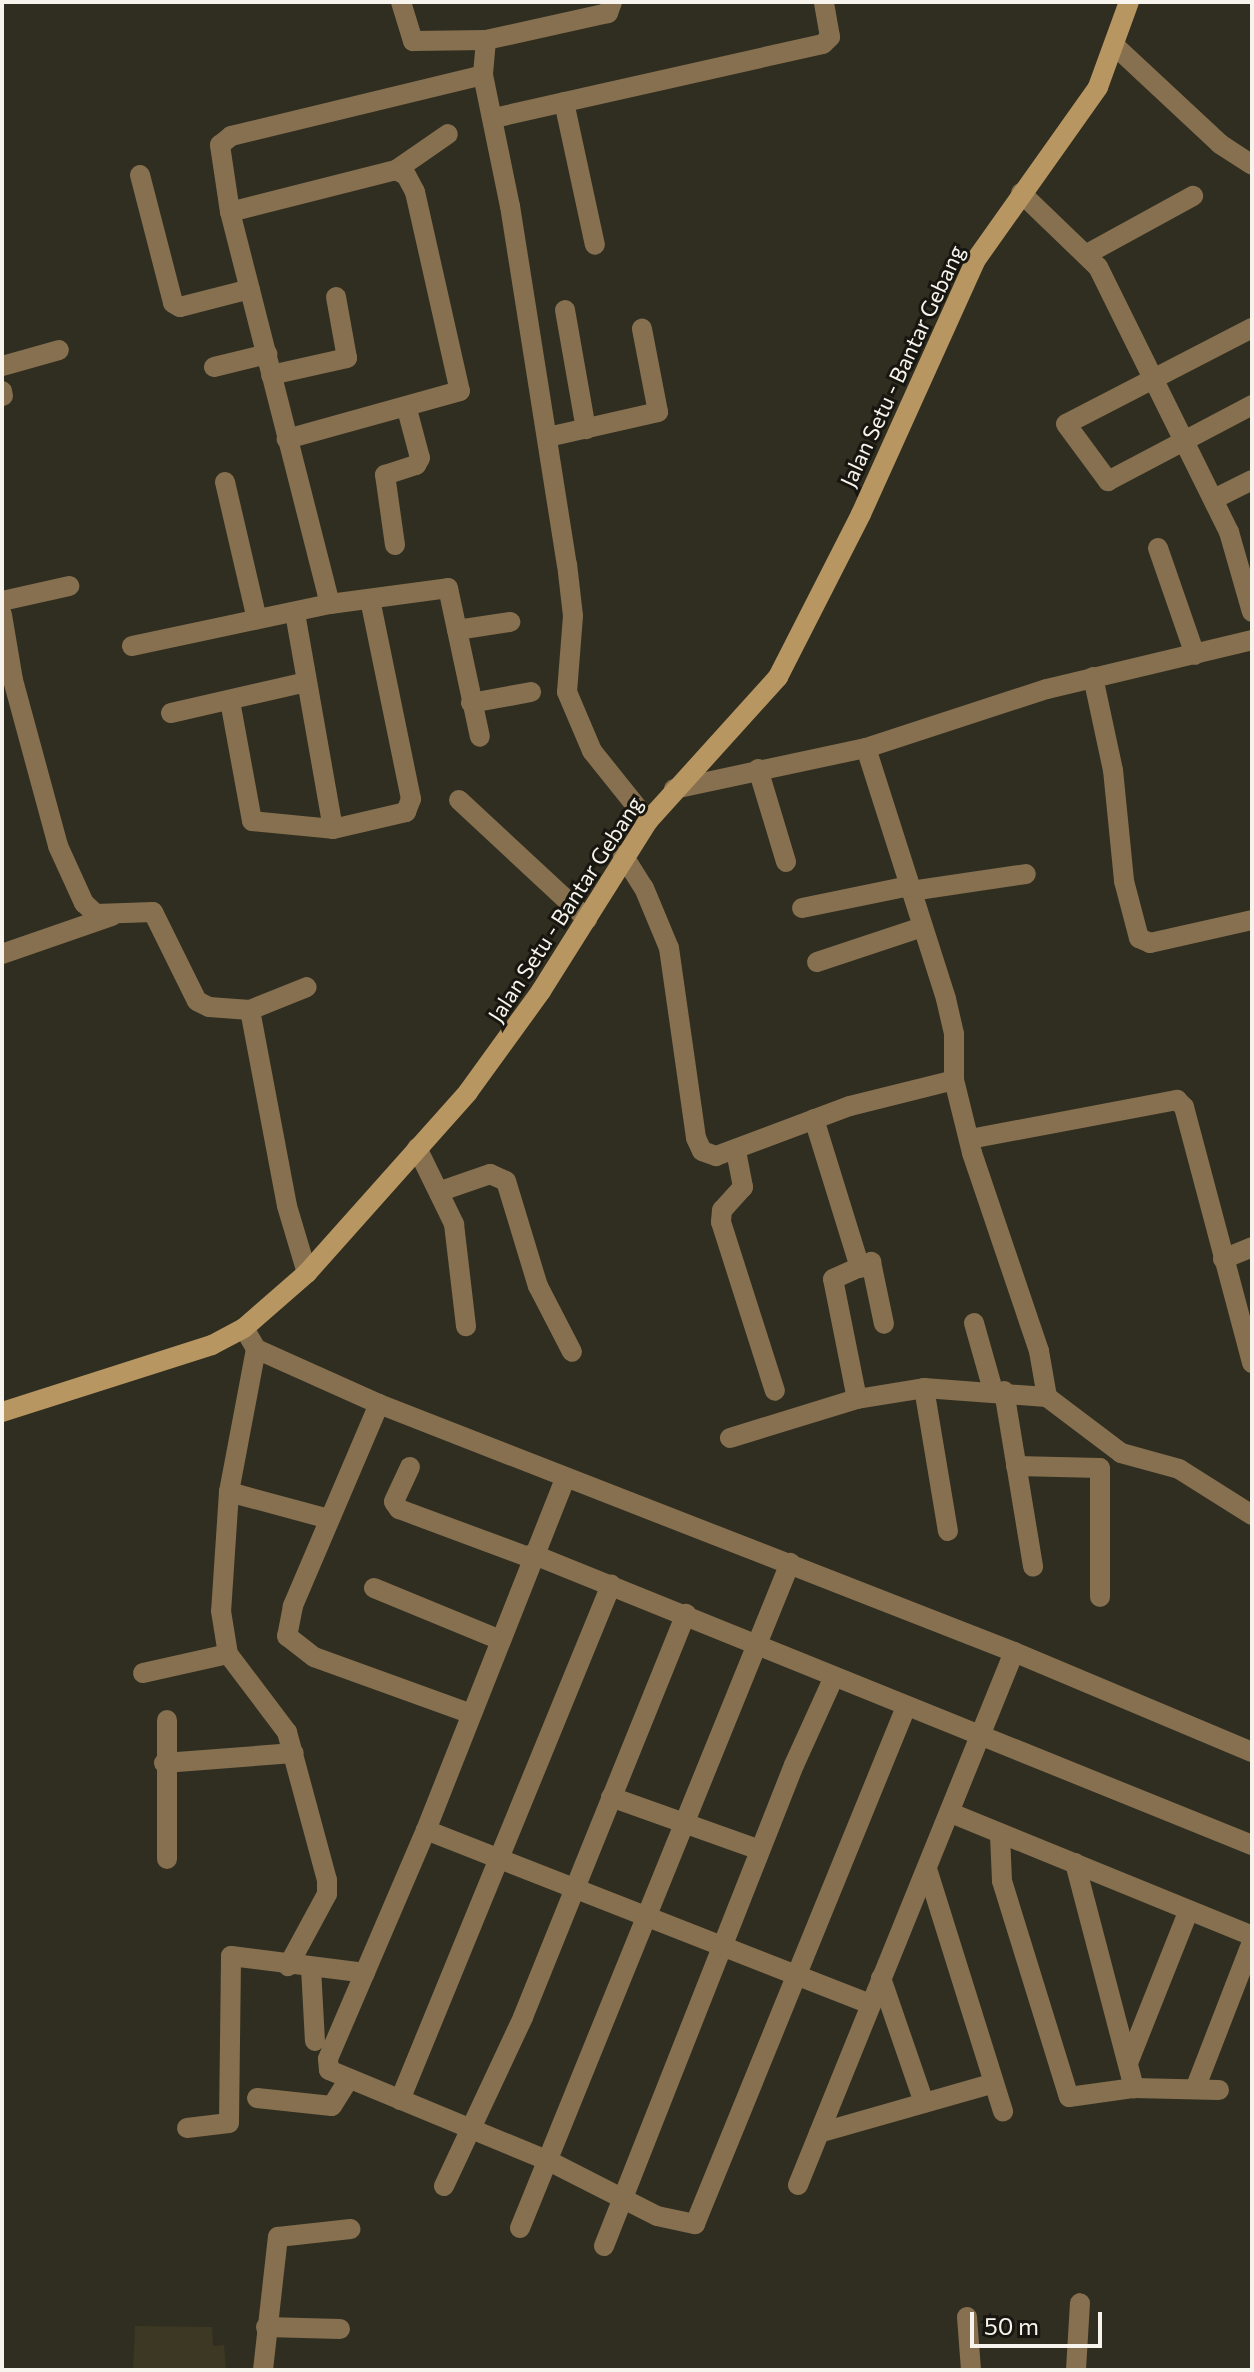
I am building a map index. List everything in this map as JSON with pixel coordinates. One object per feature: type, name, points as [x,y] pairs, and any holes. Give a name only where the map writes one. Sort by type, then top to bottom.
[{"type":"main road","name":"Jalan Setu - Bantar Gebang","points":[[2,1412],[212,1345],[244,1328],[307,1273],[507,1042],[587,919],[623,855],[648,821],[778,677],[861,514],[975,261],[1098,87],[1129,2]]},
{"type":"street","points":[[401,2],[413,41],[486,40],[608,13],[612,2]]},
{"type":"street","points":[[557,2],[562,23]]},
{"type":"street","points":[[494,118],[826,43],[830,37],[824,2]]},
{"type":"street","points":[[486,40],[483,75],[494,118],[548,437],[573,616],[566,675],[571,708],[609,776],[648,821]]},
{"type":"street","points":[[1114,45],[1220,144],[1252,165]]},
{"type":"street","points":[[330,604],[230,212],[219,149],[227,138],[483,75]]},
{"type":"street","points":[[564,102],[595,245]]},
{"type":"street","points":[[230,212],[396,170],[448,134]]},
{"type":"street","points":[[287,439],[407,409],[460,389],[415,192],[406,175],[396,170]]},
{"type":"street","points":[[140,175],[173,303],[180,307],[250,289]]},
{"type":"street","points":[[1021,193],[1087,254],[1246,560],[1252,612]]},
{"type":"street","points":[[1087,254],[1193,196]]},
{"type":"street","points":[[214,367],[347,358],[336,297]]},
{"type":"street","points":[[565,310],[586,429]]},
{"type":"street","points":[[1252,328],[1066,424],[1105,481],[1252,405]]},
{"type":"street","points":[[548,437],[658,410],[642,329]]},
{"type":"street","points":[[2,366],[59,350]]},
{"type":"street","points":[[395,545],[385,475],[416,465],[420,458],[407,409]]},
{"type":"street","points":[[1214,499],[1252,480]]},
{"type":"street","points":[[225,482],[257,619]]},
{"type":"street","points":[[1158,548],[1195,655]]},
{"type":"street","points":[[2,601],[69,586]]},
{"type":"street","points":[[132,646],[330,604],[448,588],[480,737]]},
{"type":"street","points":[[230,701],[251,820],[333,829],[398,815],[411,804],[370,599]]},
{"type":"street","points":[[295,613],[333,829]]},
{"type":"street","points":[[2,615],[8,681],[58,846],[87,909],[113,916]]},
{"type":"street","points":[[457,630],[510,622]]},
{"type":"street","points":[[674,789],[866,748],[1093,677],[1252,640]]},
{"type":"street","points":[[1093,677],[1113,770],[1124,881],[1139,938],[1150,943],[1252,920]]},
{"type":"street","points":[[171,713],[306,682]]},
{"type":"street","points":[[471,703],[531,692]]},
{"type":"street","points":[[866,748],[954,1034],[954,1080],[1039,1351],[1047,1397]]},
{"type":"street","points":[[758,769],[786,862]]},
{"type":"street","points":[[459,800],[587,919]]},
{"type":"street","points":[[623,855],[644,888],[669,948],[697,1142],[702,1151],[716,1156],[736,1151],[814,1119],[954,1080]]},
{"type":"street","points":[[802,908],[910,888],[1026,874]]},
{"type":"street","points":[[2,954],[113,916],[153,912],[197,1001],[209,1007],[250,1010],[307,987]]},
{"type":"street","points":[[817,962],[922,927]]},
{"type":"street","points":[[250,1010],[287,1206],[307,1273]]},
{"type":"street","points":[[970,1139],[1177,1100],[1184,1107],[1252,1363]]},
{"type":"street","points":[[814,1119],[860,1268]]},
{"type":"street","points":[[417,1148],[441,1191],[454,1224],[466,1326]]},
{"type":"street","points":[[736,1151],[743,1187],[722,1210],[721,1222],[775,1391]]},
{"type":"street","points":[[441,1191],[490,1174],[506,1181],[538,1286],[572,1352]]},
{"type":"street","points":[[1223,1259],[1252,1247]]},
{"type":"street","points":[[857,1399],[831,1281],[871,1262],[884,1324]]},
{"type":"street","points":[[974,1323],[998,1391],[1016,1466],[1033,1567]]},
{"type":"street","points":[[244,1328],[256,1349],[379,1404],[1014,1652],[1252,1752]]},
{"type":"street","points":[[256,1349],[229,1492],[221,1584],[228,1654],[284,1724],[294,1753],[327,1894],[288,1966]]},
{"type":"street","points":[[730,1438],[857,1399],[924,1388],[998,1391],[1047,1397],[1121,1453],[1179,1469],[1252,1515]]},
{"type":"street","points":[[924,1388],[948,1531]]},
{"type":"street","points":[[379,1404],[286,1629],[291,1642],[314,1657],[469,1713]]},
{"type":"street","points":[[1016,1466],[1100,1468],[1100,1597]]},
{"type":"street","points":[[410,1467],[394,1502],[399,1509],[686,1614],[906,1707],[1252,1845]]},
{"type":"street","points":[[565,1479],[498,1639],[426,1830],[327,2065],[347,2082],[472,2127],[624,2197],[657,2216],[695,2224],[906,1707]]},
{"type":"street","points":[[229,1492],[329,1519]]},
{"type":"street","points":[[520,2228],[790,1563]]},
{"type":"street","points":[[400,2100],[501,1861],[611,1585]]},
{"type":"street","points":[[374,1588],[498,1639]]},
{"type":"street","points":[[444,2186],[576,1889],[686,1614]]},
{"type":"street","points":[[798,2185],[881,1978],[928,1872],[1014,1652]]},
{"type":"street","points":[[143,1673],[228,1654]]},
{"type":"street","points":[[604,2246],[760,1850],[834,1677]]},
{"type":"street","points":[[167,1720],[164,1763],[167,1859]]},
{"type":"street","points":[[164,1763],[294,1753]]},
{"type":"street","points":[[611,1797],[760,1850]]},
{"type":"street","points":[[951,1813],[1252,1939],[1195,2089]]},
{"type":"street","points":[[426,1830],[871,2004]]},
{"type":"street","points":[[1000,1835],[1002,1881],[1067,2094],[1079,2098],[1134,2088],[1219,2090]]},
{"type":"street","points":[[1075,1863],[1134,2088]]},
{"type":"street","points":[[928,1872],[1003,2112]]},
{"type":"street","points":[[1128,2063],[1188,1912]]},
{"type":"street","points":[[187,2128],[229,2123],[231,1956],[288,1966],[365,1973]]},
{"type":"street","points":[[311,1968],[315,2041]]},
{"type":"street","points":[[881,1978],[924,2103]]},
{"type":"street","points":[[257,2098],[332,2106],[347,2082]]},
{"type":"street","points":[[819,2133],[994,2083]]},
{"type":"street","points":[[263,2370],[278,2237],[351,2229]]},
{"type":"street","points":[[1076,2370],[1080,2303]]},
{"type":"street","points":[[967,2317],[971,2370]]},
{"type":"street","points":[[266,2327],[340,2329]]},
{"type":"shaded area","points":[[135,2326],[212,2327],[213,2346],[224,2345],[226,2370],[133,2370]]}]
